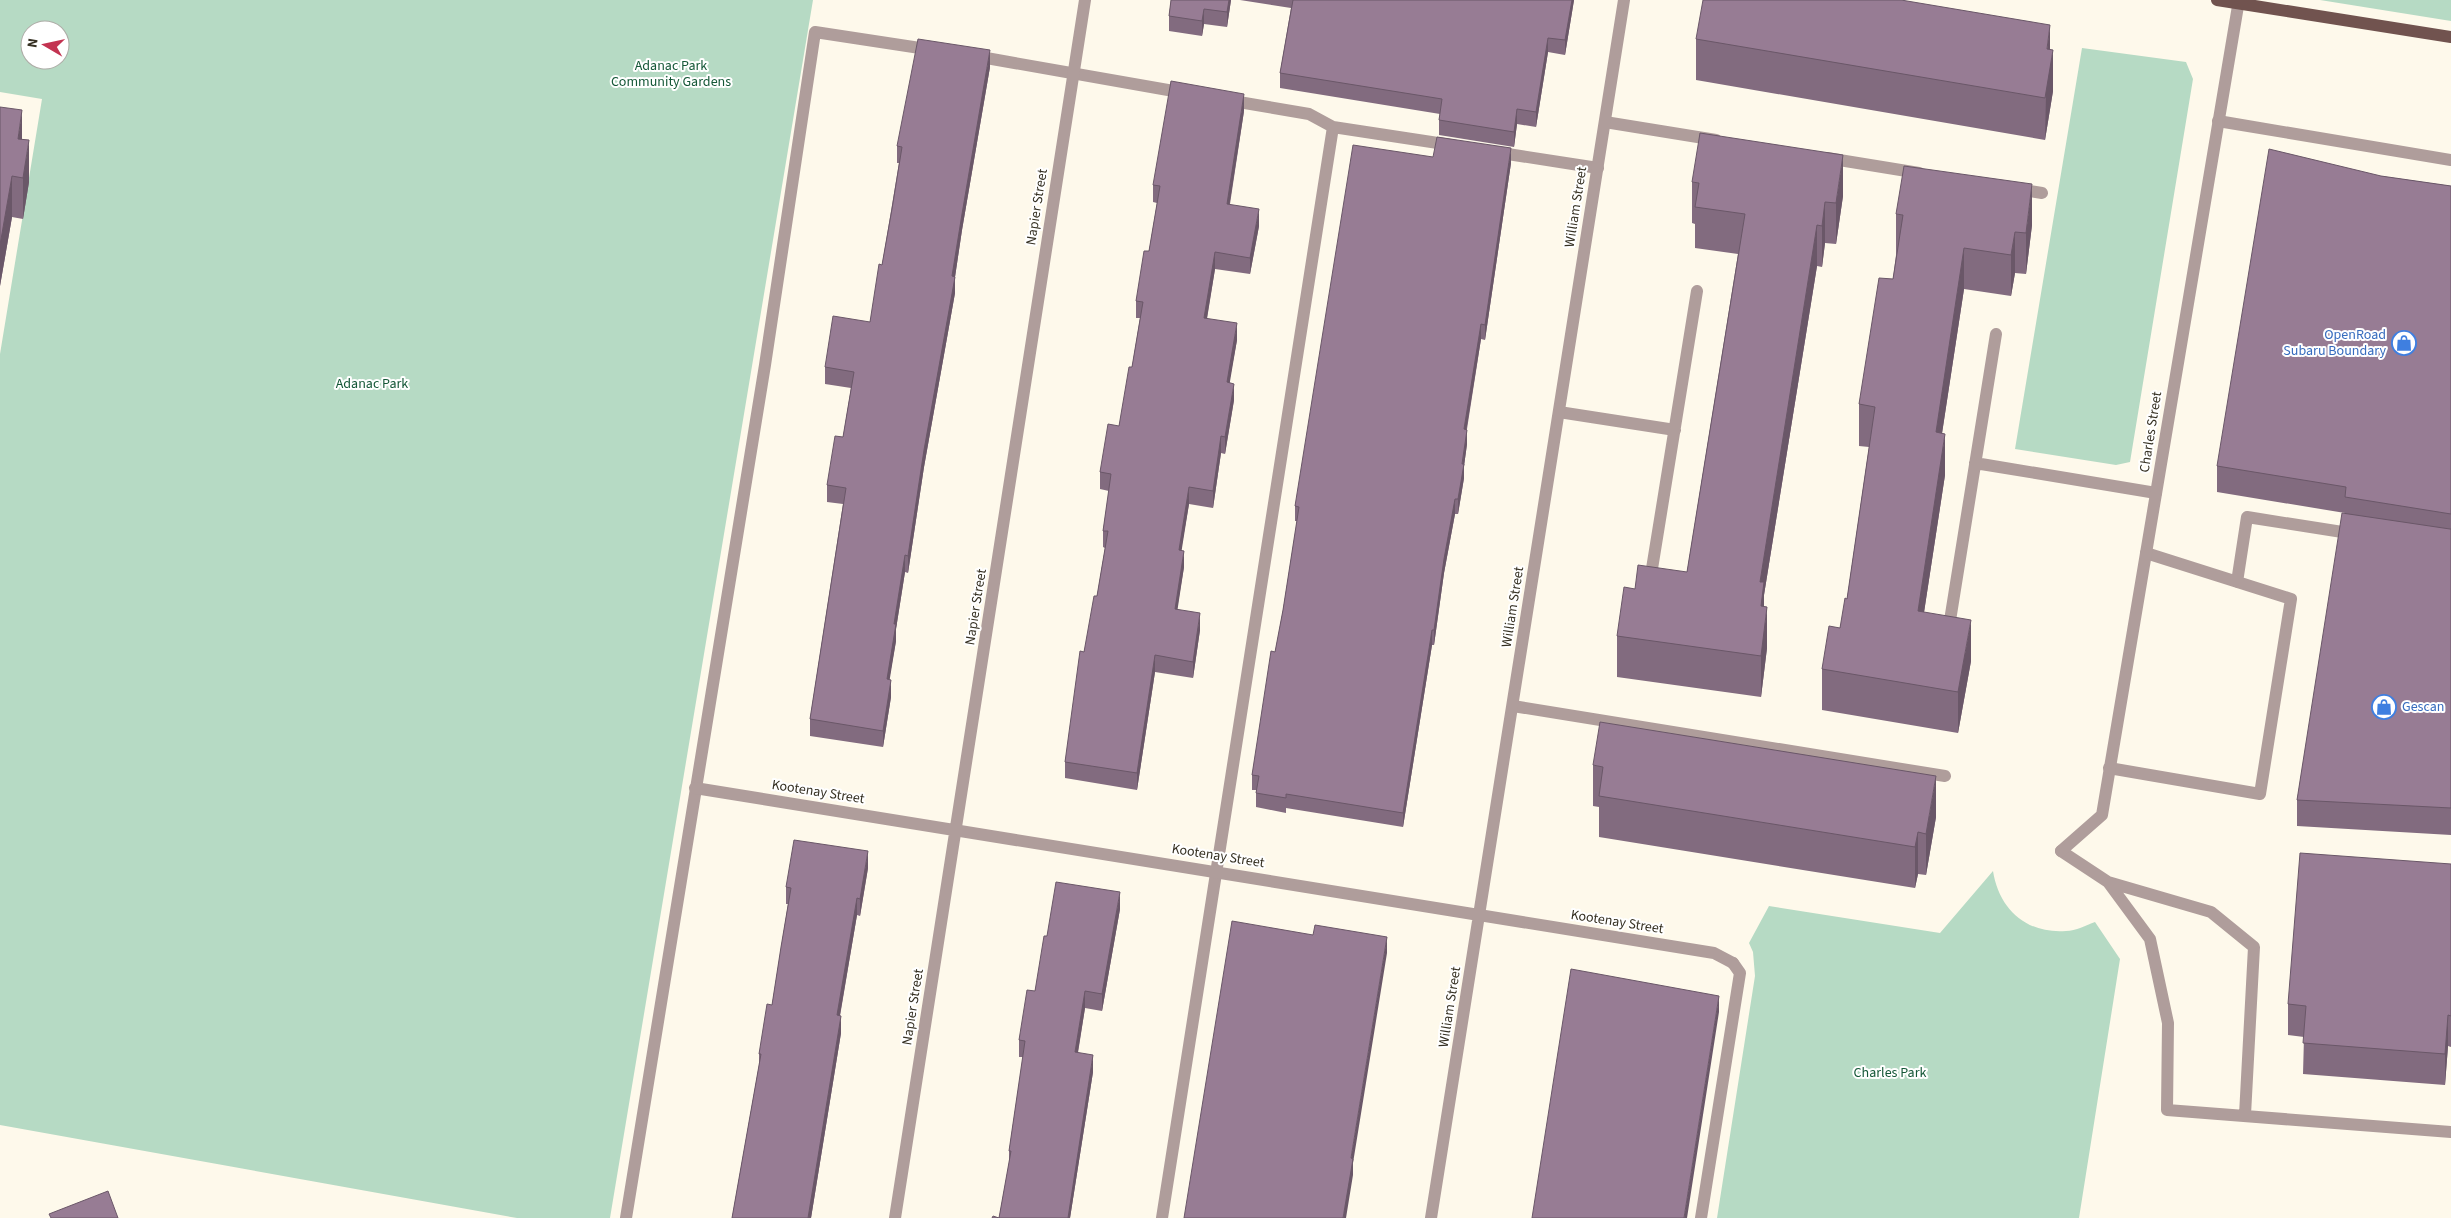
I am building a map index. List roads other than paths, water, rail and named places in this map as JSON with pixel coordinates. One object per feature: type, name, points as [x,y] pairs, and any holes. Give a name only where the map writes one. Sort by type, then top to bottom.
[{"type":"main road","points":[[2218,0],[2451,37]]},
{"type":"street","name":"Napier Street","points":[[895,1218],[957,829],[1072,73],[1085,0]]},
{"type":"street","name":"William Street","points":[[1431,1218],[1624,0]]},
{"type":"street","name":"Charles Street","points":[[2108,882],[2060,851],[2102,815],[2238,2]]},
{"type":"street","points":[[626,1218],[765,365],[816,32],[955,53],[1194,94]]},
{"type":"street","points":[[1213,98],[1309,114],[1333,127],[1460,147]]},
{"type":"street","points":[[1605,122],[1733,143]]},
{"type":"street","points":[[2218,122],[2451,160]]},
{"type":"street","points":[[1162,1218],[1333,127]]},
{"type":"street","points":[[1480,150],[1598,168]]},
{"type":"street","points":[[1817,156],[1929,174]]},
{"type":"street","points":[[2004,186],[2042,192]]},
{"type":"street","points":[[1650,580],[1697,291]]},
{"type":"street","points":[[1947,636],[1996,334]]},
{"type":"street","points":[[1559,412],[1675,430]]},
{"type":"street","points":[[1975,463],[2156,493]]},
{"type":"street","points":[[2237,582],[2247,517],[2364,535]]},
{"type":"street","points":[[2109,768],[2260,794],[2291,599],[2146,553]]},
{"type":"street","points":[[1513,706],[1945,776]]},
{"type":"street","name":"Kootenay Street","points":[[695,788],[1714,953],[1733,963],[1740,973],[1701,1218]]},
{"type":"street","points":[[2108,882],[2150,939],[2168,1023],[2167,1110],[2451,1132]]},
{"type":"street","points":[[2108,882],[2210,912],[2254,947],[2245,1115]]},
{"type":"place","name":"OpenRoad Subaru Boundary","points":[[2404,343]]},
{"type":"place","name":"Gescan","points":[[2384,707]]},
{"type":"park label","name":"Adanac Park Community Gardens","points":[[671,74]]},
{"type":"park label","name":"Adanac Park","points":[[372,384]]},
{"type":"park label","name":"Charles Park","points":[[1890,1073]]}]
